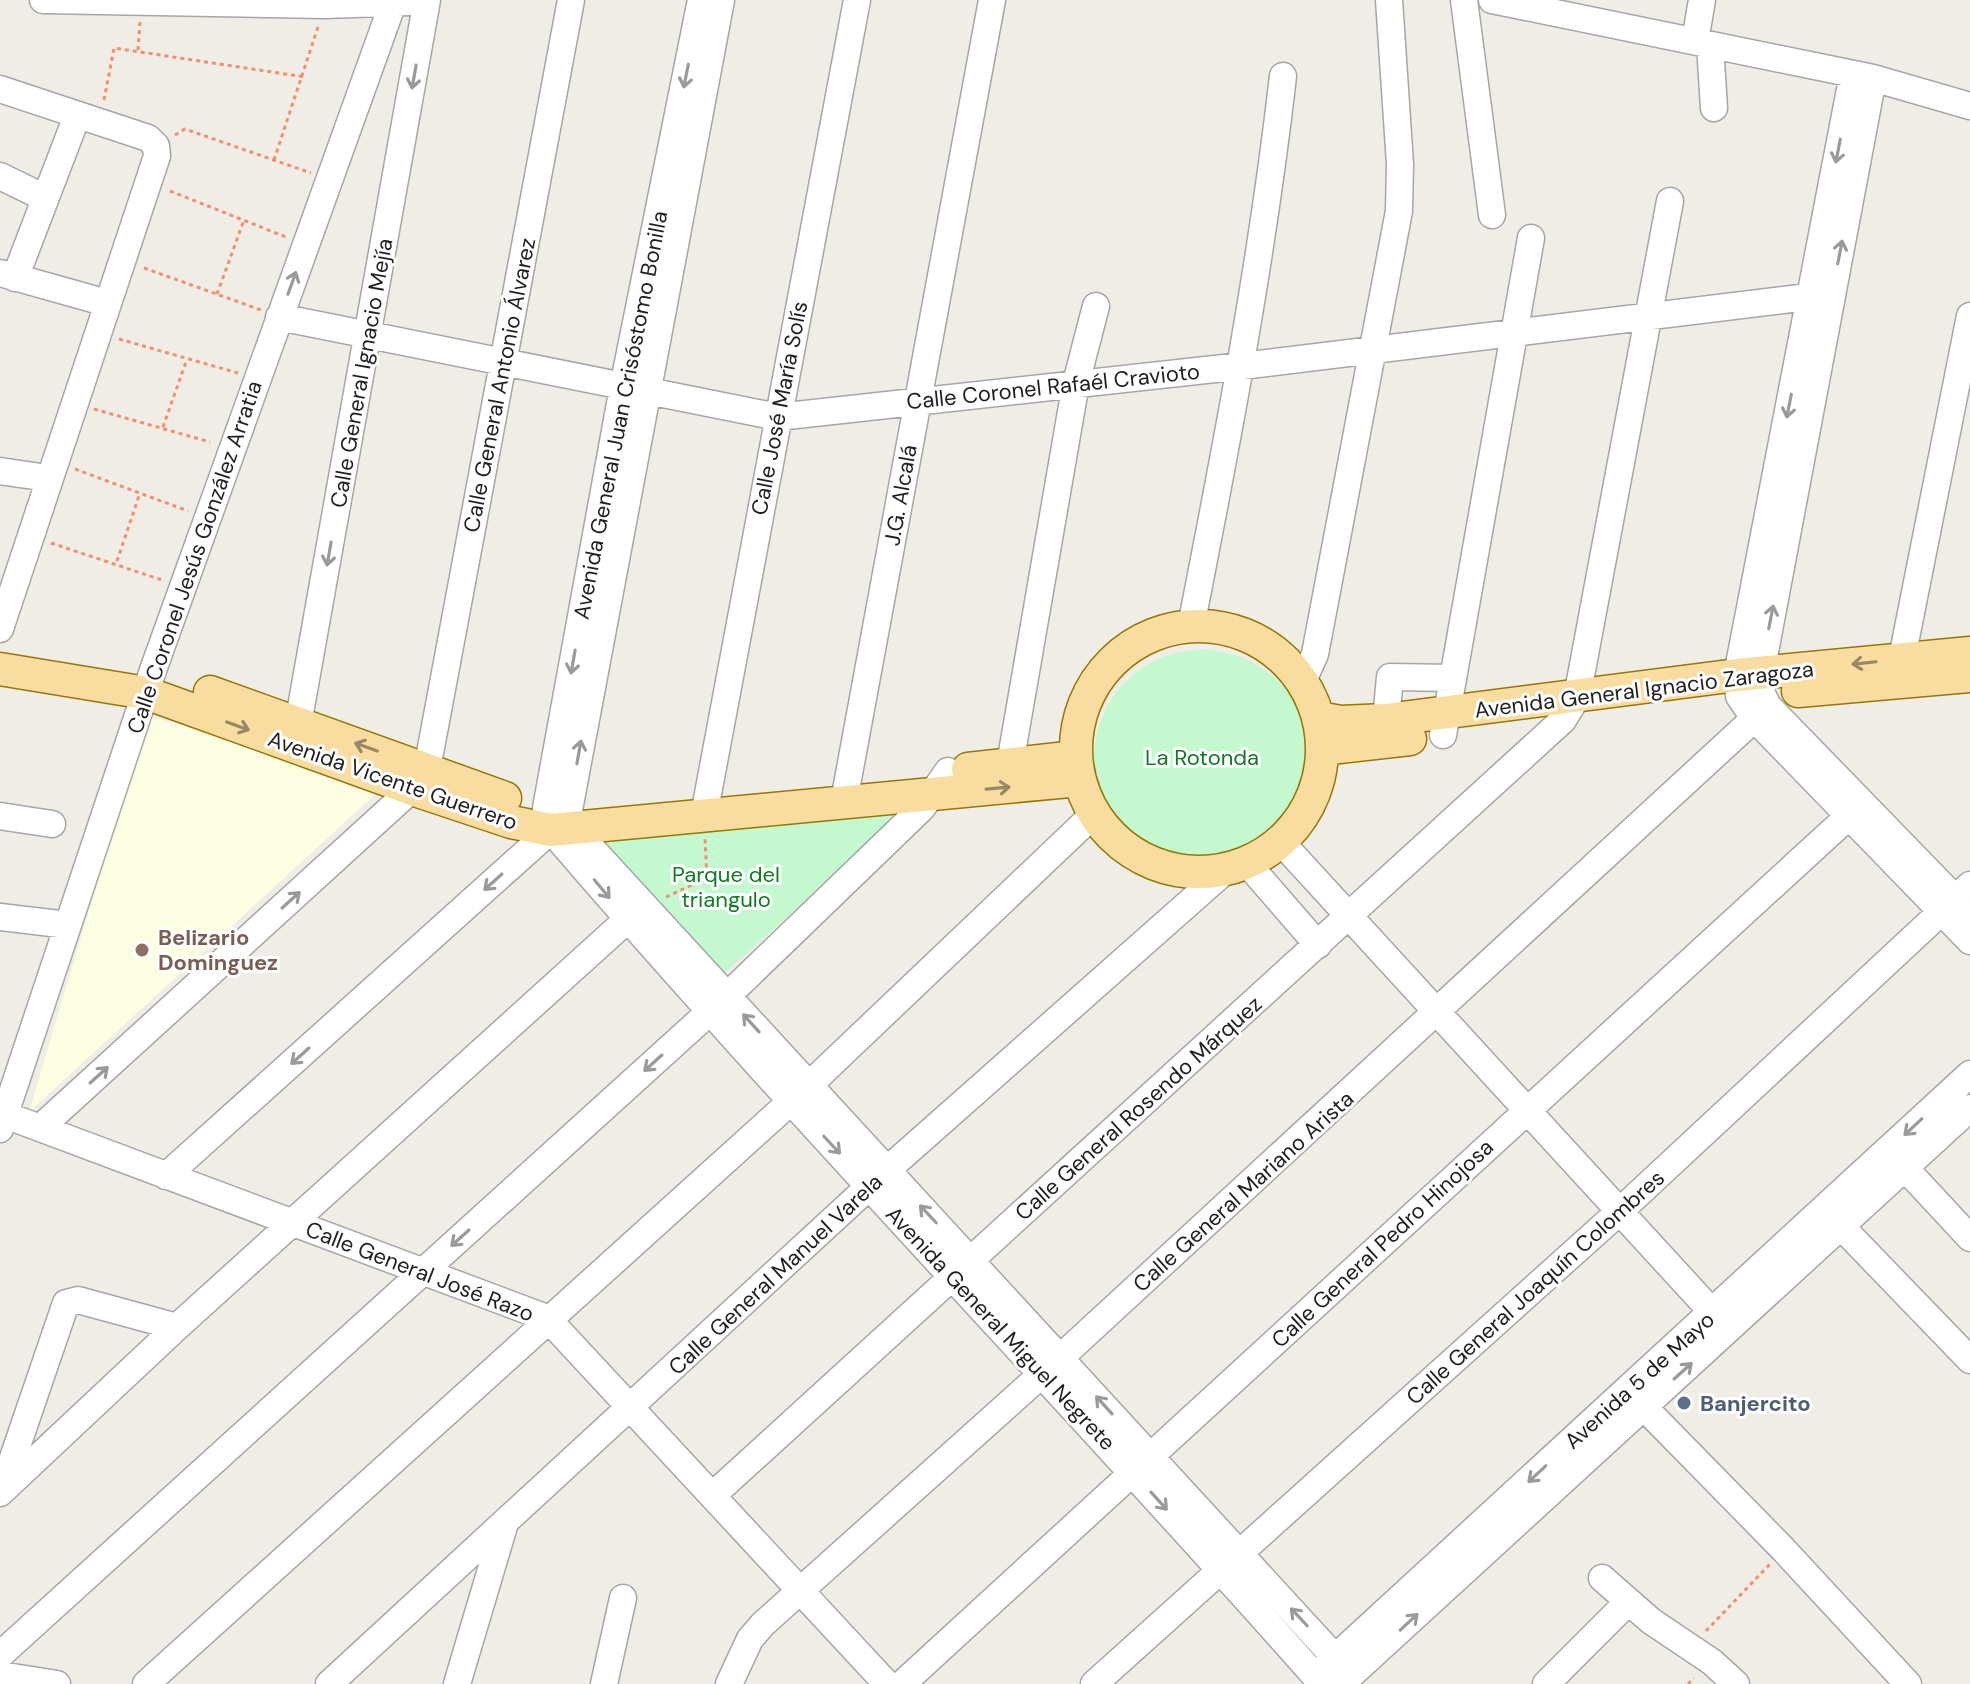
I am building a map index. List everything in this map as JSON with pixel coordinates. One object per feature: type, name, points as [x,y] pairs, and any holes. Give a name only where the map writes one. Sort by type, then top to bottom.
[{"type":"main road","points":[[1191,626],[1217,627],[1266,646],[1286,662],[1302,683],[1320,734],[1311,800],[1281,842],[1236,866],[1196,873],[1166,868],[1138,856],[1113,838],[1094,814],[1078,768],[1081,714],[1088,694],[1106,667],[1131,646],[1159,632],[1191,626]]},
{"type":"main road","name":"Avenida Vicente Guerrero","points":[[0,647],[149,683],[419,779],[525,805],[560,819],[1078,768]]},
{"type":"main road","name":"Avenida General Ignacio Zaragoza","points":[[1320,734],[1754,694],[1900,671],[1970,653]]},
{"type":"main road","name":"Avenida Vicente Guerrero","points":[[0,669],[149,683]]},
{"type":"main road","name":"Avenida General Ignacio Zaragoza","points":[[1900,671],[1970,676]]},
{"type":"main road","name":"Avenida General Ignacio Zaragoza","points":[[1320,734],[1341,722],[1386,720],[1445,724]]},
{"type":"main road","name":"Avenida Vicente Guerrero","points":[[941,782],[1010,764],[1078,768]]},
{"type":"street","points":[[43,0],[325,5],[428,0]]},
{"type":"street","name":"Calle General Ignacio Mejía","points":[[296,734],[428,0]]},
{"type":"street","name":"Calle General Antonio Álvarez","points":[[419,779],[504,363],[571,0]]},
{"type":"street","name":"Avenida General Juan Crisóstomo Bonilla","points":[[560,819],[701,0]]},
{"type":"street","name":"Avenida General Juan Crisóstomo Bonilla","points":[[634,390],[721,0]]},
{"type":"street","name":"Calle José María Solís","points":[[705,805],[857,0]]},
{"type":"street","name":"J.G. Alcalá","points":[[847,791],[992,0]]},
{"type":"street","points":[[1302,683],[1315,654],[1401,186],[1389,0]]},
{"type":"street","points":[[1464,0],[1492,215]]},
{"type":"street","points":[[1492,0],[1557,6],[1702,43],[1863,76],[1970,106]]},
{"type":"street","points":[[1702,0],[1702,43],[1714,108]]},
{"type":"street","name":"Calle Coronel Jesús González Arratia","points":[[2,1119],[149,683],[393,2]]},
{"type":"street","points":[[1191,626],[1242,366],[1269,204],[1283,76]]},
{"type":"street","points":[[1863,76],[1821,296],[1754,694],[1856,810],[1960,903],[1970,941]]},
{"type":"street","points":[[0,629],[157,156],[156,146],[148,138],[5,92]]},
{"type":"street","points":[[88,119],[45,198],[8,276],[107,303]]},
{"type":"street","points":[[0,176],[45,198]]},
{"type":"street","points":[[1570,709],[1670,201]]},
{"type":"street","points":[[1445,724],[1531,238]]},
{"type":"street","name":"Calle Coronel Rafaél Cravioto","points":[[279,317],[778,417],[1242,366],[1821,296]]},
{"type":"street","points":[[1010,764],[1076,383],[1096,306]]},
{"type":"street","points":[[1900,671],[1970,316]]},
{"type":"street","points":[[0,471],[51,470]]},
{"type":"street","points":[[1386,720],[1390,677],[1453,678]]},
{"type":"street","name":"Calle General Mariano Arista","points":[[729,1684],[750,1639],[1438,1013],[1754,694]]},
{"type":"street","name":"Calle General Rosendo Márquez","points":[[713,1495],[1350,917],[1570,709]]},
{"type":"street","points":[[41,1127],[419,779]]},
{"type":"street","points":[[0,1655],[718,1004],[941,782]]},
{"type":"street","name":"Calle General Pedro Hinojosa","points":[[902,1684],[1526,1109],[1856,810]]},
{"type":"street","points":[[146,1684],[799,1093],[1094,814]]},
{"type":"street","points":[[0,816],[52,824]]},
{"type":"street","points":[[166,1176],[560,819]]},
{"type":"street","name":"Avenida General Miguel Negrete","points":[[560,819],[636,913],[799,1093],[1230,1562],[1343,1672]]},
{"type":"street","points":[[1281,842],[1713,1313]]},
{"type":"street","points":[[1236,866],[1318,945]]},
{"type":"street","name":"Calle General Manuel Varela","points":[[329,1684],[879,1178],[1236,866]]},
{"type":"street","name":"Calle General Joaquín Colombres","points":[[1094,1684],[1960,903]]},
{"type":"street","points":[[1,1492],[177,1327],[295,1224],[636,913]]},
{"type":"street","points":[[0,917],[68,925]]},
{"type":"street","name":"Avenida 5 de Mayo","points":[[1315,1681],[1343,1672],[1436,1582],[1833,1218],[1970,1074]]},
{"type":"street","name":"Avenida 5 de Mayo","points":[[1635,1399],[1713,1313],[1833,1218],[1904,1167],[1970,1108]]},
{"type":"street","name":"Calle General José Razo","points":[[2,1119],[41,1127],[547,1318],[887,1684]]},
{"type":"street","points":[[1904,1167],[1968,1230]]},
{"type":"street","points":[[1833,1218],[1970,1360]]},
{"type":"street","points":[[1,1492],[66,1303],[78,1300],[177,1327]]},
{"type":"street","points":[[1635,1399],[1783,1549],[1908,1684]]},
{"type":"street","points":[[457,1684],[504,1526]]},
{"type":"street","name":"Avenida General Miguel Negrete","points":[[1230,1562],[1315,1681]]},
{"type":"street","points":[[1602,1578],[1628,1602],[1689,1649],[1712,1662],[1736,1684]]},
{"type":"street","points":[[604,1684],[623,1598]]},
{"type":"street","points":[[1546,1684],[1628,1602]]},
{"type":"street","points":[[0,1675],[57,1684]]},
{"type":"path","points":[[138,50],[142,2]]},
{"type":"path","points":[[274,160],[305,77],[325,5]]},
{"type":"path","points":[[88,119],[114,48],[305,77]]},
{"type":"path","points":[[156,146],[185,129],[330,178]]},
{"type":"path","points":[[148,182],[289,238]]},
{"type":"path","points":[[217,294],[244,220]]},
{"type":"path","points":[[121,260],[279,317]]},
{"type":"path","points":[[97,332],[257,379]]},
{"type":"path","points":[[163,428],[187,359]]},
{"type":"path","points":[[73,403],[214,443]]},
{"type":"path","points":[[51,470],[140,493],[207,518]]},
{"type":"path","points":[[116,563],[140,493]]},
{"type":"path","points":[[29,536],[169,582]]},
{"type":"path","points":[[636,913],[707,878],[705,805]]},
{"type":"path","points":[[1689,1649],[1783,1549]]},
{"type":"shaded area","name":"Belizario Dominguez","points":[[147,715],[382,788],[29,1112]]},
{"type":"green space","name":"La Rotonda","points":[[1202,650],[1243,658],[1262,668],[1278,682],[1292,698],[1302,717],[1310,758],[1302,799],[1292,818],[1278,834],[1262,848],[1243,858],[1202,866],[1161,858],[1142,848],[1126,834],[1112,818],[1102,799],[1094,758],[1102,717],[1112,698],[1126,682],[1142,668],[1161,658]]},
{"type":"green space","name":"Parque del triangulo","points":[[906,802],[890,826],[722,975],[599,837]]},
{"type":"place","name":"Belizario Dominguez","points":[[142,950]]},
{"type":"place","name":"Banjercito","points":[[1684,1403]]}]
